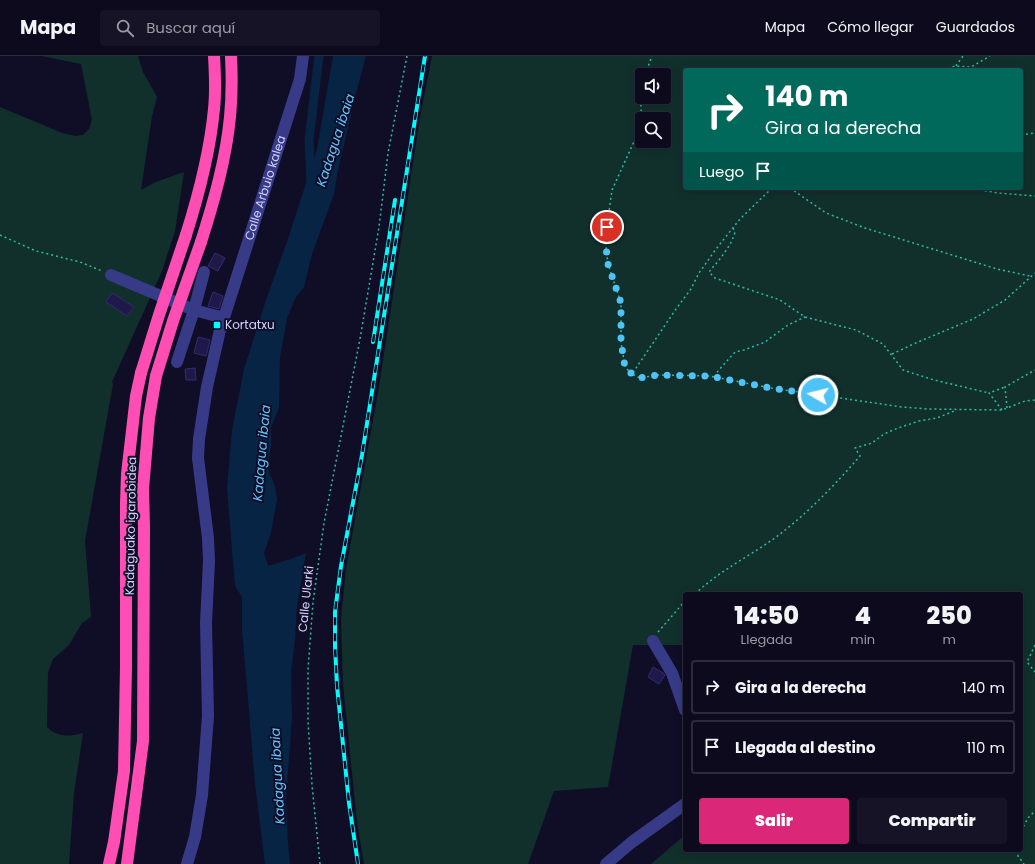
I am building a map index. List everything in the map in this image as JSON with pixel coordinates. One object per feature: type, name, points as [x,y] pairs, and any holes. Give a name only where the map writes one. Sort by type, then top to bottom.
[{"type":"highway","name":"Kadaguako igarobidea","points":[[109,864],[114,842],[124,771],[126,667],[126,496],[136,396],[159,315],[186,235],[201,184],[210,140],[214,108],[214,56]]},
{"type":"highway","name":"Kadaguako igarobidea","points":[[127,864],[143,741],[143,489],[149,418],[156,376],[173,321],[201,242],[218,182],[230,118],[232,82],[231,56]]},
{"type":"street","name":"Calle Arbuio kalea","points":[[187,864],[195,837],[202,795],[208,716],[206,623],[208,545],[198,458],[199,439],[208,381],[220,330],[300,79],[304,56]]},
{"type":"street","points":[[177,362],[194,310],[204,272]]},
{"type":"street","points":[[112,275],[194,310],[224,318]]},
{"type":"street","points":[[653,641],[672,673],[683,704]]},
{"type":"street","points":[[606,864],[632,842],[683,805]]},
{"type":"path","name":"Calle Ularki","points":[[320,864],[312,785],[308,721],[308,670],[313,602],[324,522],[360,339],[379,227],[388,153],[407,56]]},
{"type":"path","points":[[648,68],[652,56]]},
{"type":"path","points":[[955,66],[963,56]]},
{"type":"path","points":[[949,68],[955,66],[972,67],[990,56]]},
{"type":"path","points":[[641,104],[642,124],[612,190],[605,239],[608,264],[621,303],[621,342],[625,367],[632,374],[640,378],[657,375],[715,377],[771,388],[902,407],[956,410],[1002,410],[1025,401],[1035,400]]},
{"type":"path","points":[[1023,135],[1035,133]]},
{"type":"path","points":[[632,374],[676,308],[691,289],[699,273],[716,249],[740,219],[770,190]]},
{"type":"path","points":[[793,190],[826,213],[865,228],[997,269],[1030,276]]},
{"type":"path","points":[[979,190],[998,194],[1035,196]]},
{"type":"path","points":[[733,228],[735,232],[734,238],[723,256],[709,272],[716,278],[780,300],[805,317],[856,330],[883,344],[903,370],[934,380],[989,393],[1005,387],[1035,370]]},
{"type":"path","points":[[0,235],[36,251],[80,262],[112,275]]},
{"type":"path","points":[[892,354],[973,319],[1005,300],[1035,273]]},
{"type":"path","points":[[715,377],[718,370],[735,352],[765,342],[788,325],[805,317]]},
{"type":"path","points":[[1005,387],[1007,408]]},
{"type":"path","points":[[989,393],[1002,410]]},
{"type":"path","points":[[697,592],[726,568],[737,563],[772,539],[832,488],[860,456],[855,448],[872,443],[884,434],[898,428],[919,421],[937,418],[956,410]]},
{"type":"path","points":[[653,641],[658,631],[683,603]]},
{"type":"path","points":[[1035,645],[1027,662],[1035,672]]},
{"type":"path","points":[[1023,827],[1028,818],[1035,811]]},
{"type":"path","points":[[1017,852],[1018,856],[1024,864]]},
{"type":"green space","points":[[42,56],[138,56],[143,72],[157,97],[152,116],[141,190],[156,182],[184,172],[175,231],[162,271],[112,382],[113,384],[85,541],[91,617],[82,623],[69,645],[53,659],[48,672],[47,727],[55,733],[64,735],[83,733],[74,793],[69,864],[0,864],[0,107],[62,133],[75,136],[83,135],[89,129],[92,120],[81,64]]},
{"type":"green space","points":[[432,56],[1035,56],[1035,864],[651,864],[683,837],[683,852],[1023,852],[1023,592],[683,592],[683,645],[633,645],[608,787],[554,791],[528,864],[364,864],[357,822],[343,684],[341,618],[346,569],[379,387],[420,117]]},
{"type":"water","name":"Kadagua ibaia","points":[[333,56],[366,56],[355,97],[334,194],[312,254],[304,287],[296,297],[287,318],[280,357],[279,407],[271,428],[271,446],[268,463],[269,472],[275,486],[277,499],[271,533],[264,553],[268,566],[306,553],[297,607],[291,674],[292,718],[286,799],[290,864],[265,864],[255,784],[242,631],[242,597],[235,586],[227,488],[232,430],[244,369],[317,149]]},
{"type":"building","points":[[215,253],[225,258],[218,271],[208,266]]},
{"type":"building","points":[[213,292],[223,296],[219,309],[208,306]]},
{"type":"building","points":[[112,293],[134,307],[127,316],[106,302]]},
{"type":"building","points":[[198,337],[210,340],[206,356],[194,353]]},
{"type":"building","points":[[195,368],[196,380],[186,380],[185,369]]},
{"type":"building","points":[[653,667],[665,675],[659,684],[648,677]]},
{"type":"waterway","name":"Kadagua ibaia","points":[[311,182],[309,140],[319,56]]},
{"type":"railway","points":[[358,864],[349,803],[337,686],[335,612],[341,566],[362,455],[425,56]]},
{"type":"railway","points":[[373,342],[395,200]]},
{"type":"place","name":"Kortatxu","points":[[217,325]]},
{"type":"route","points":[[607,227],[605,239],[608,264],[621,303],[621,342],[625,367],[632,374],[640,378],[657,375],[709,376],[818,395]]}]
